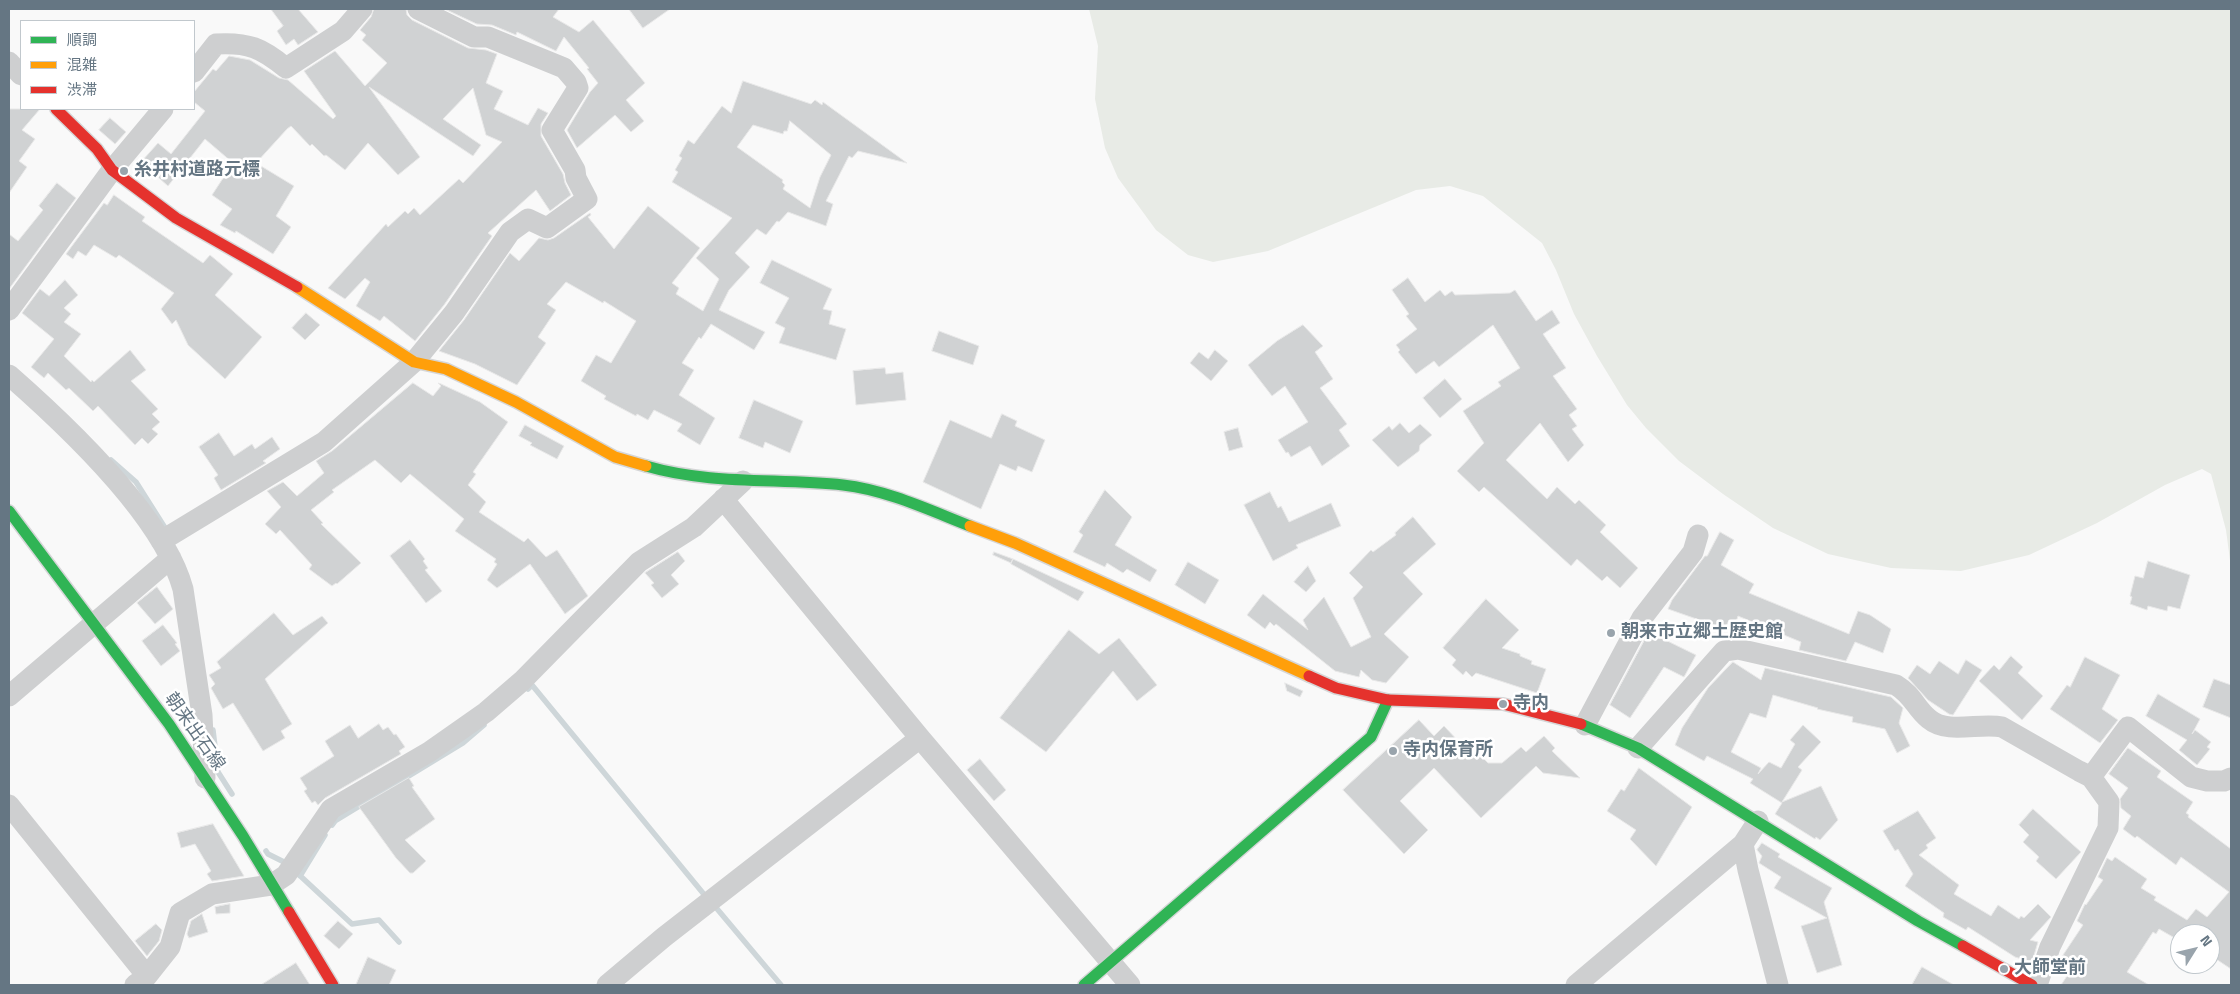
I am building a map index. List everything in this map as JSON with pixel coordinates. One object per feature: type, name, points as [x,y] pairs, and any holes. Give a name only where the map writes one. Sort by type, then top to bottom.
[{"type":"street","points":[[195,71],[216,44],[237,42],[252,46],[286,68],[343,31],[362,9]]},
{"type":"street","points":[[9,696],[94,623],[166,550],[324,442],[414,362],[454,313],[510,232],[528,219],[547,228],[587,199],[576,178],[576,170],[552,130],[578,88],[576,82],[564,68],[488,37],[474,37],[418,9]]},
{"type":"street","points":[[9,62],[20,74]]},
{"type":"street","points":[[57,110],[97,148],[112,170],[176,218],[306,292],[414,362],[446,369],[507,398],[615,457],[673,474],[742,480],[844,485],[893,496],[1014,543],[1212,634],[1336,688],[1388,700],[1503,704],[1585,725],[1638,748],[1910,916],[2032,985]]},
{"type":"street","points":[[9,310],[112,170],[162,110]]},
{"type":"street","points":[[9,375],[40,402],[96,458],[137,506],[178,571],[183,589],[202,715],[205,778]]},
{"type":"street","points":[[9,805],[141,981],[170,947],[180,913],[212,894],[271,885],[286,875],[331,809],[429,752],[486,712],[522,680],[639,562],[694,526],[742,480]]},
{"type":"street","points":[[723,499],[920,738],[1130,985]]},
{"type":"street","name":"朝来出石線","points":[[9,511],[169,724],[243,836],[271,885],[334,985]]},
{"type":"street","points":[[1585,725],[1642,618],[1693,552],[1698,535]]},
{"type":"street","points":[[1638,748],[1724,651],[1738,649],[1896,686],[1908,692],[1929,720],[1947,727],[1989,724],[2002,727],[2078,772],[2091,777],[2109,802],[2108,828],[2050,948],[2037,985]]},
{"type":"street","points":[[1084,985],[1112,963],[1371,737],[1388,700]]},
{"type":"street","points":[[2091,777],[2128,727],[2191,778],[2207,781],[2224,781],[2231,778]]},
{"type":"street","points":[[607,985],[671,931],[920,738]]},
{"type":"street","points":[[1576,985],[1743,844],[1758,821]]},
{"type":"street","points":[[1743,844],[1778,985]]},
{"type":"shaded area","points":[[1089,9],[2231,9],[2231,568],[2226,530],[2211,474],[2202,469],[2165,485],[2097,523],[2029,555],[1961,571],[1891,568],[1828,554],[1773,528],[1679,461],[1646,428],[1627,405],[1574,314],[1556,270],[1542,243],[1483,196],[1450,186],[1416,190],[1268,251],[1213,262],[1188,255],[1156,230],[1118,178],[1105,148],[1095,99],[1098,46]]},
{"type":"building","points":[[271,9],[298,9],[318,32],[298,45],[294,39],[286,45],[277,31],[283,26]]},
{"type":"building","points":[[374,9],[406,9],[407,15],[412,20],[468,48],[486,50],[497,54],[486,83],[503,91],[494,109],[528,125],[538,108],[548,113],[541,124],[541,136],[563,174],[571,195],[550,211],[536,190],[488,233],[492,236],[444,305],[415,341],[384,316],[380,321],[356,306],[370,282],[365,278],[345,299],[328,288],[386,224],[388,227],[405,211],[408,214],[414,208],[420,215],[459,179],[463,183],[502,142],[486,135],[473,88],[443,119],[481,145],[473,156],[369,87],[420,157],[398,175],[368,143],[345,170],[326,155],[324,156],[312,144],[310,146],[291,126],[287,129],[256,163],[294,186],[276,216],[291,227],[273,254],[236,231],[235,233],[220,225],[232,209],[212,195],[233,163],[205,139],[168,186],[141,162],[158,143],[171,154],[205,111],[195,103],[195,91],[213,69],[216,71],[229,56],[250,60],[279,78],[288,80],[333,119],[336,116],[304,71],[335,51],[365,86],[387,63],[362,40],[366,35],[360,30],[371,17]]},
{"type":"building","points":[[445,9],[559,9],[553,17],[579,32],[593,20],[645,83],[626,100],[644,121],[631,132],[615,115],[577,148],[567,130],[590,92],[598,83],[587,69],[589,68],[564,37],[556,51],[517,32],[516,35],[492,25],[477,24]]},
{"type":"building","points":[[629,9],[670,9],[643,28]]},
{"type":"building","points":[[743,81],[811,104],[815,100],[822,105],[823,102],[907,163],[858,151],[852,158],[849,156],[826,201],[833,204],[826,226],[788,212],[779,222],[777,221],[766,235],[757,229],[735,253],[750,267],[729,290],[719,310],[765,332],[754,350],[711,324],[701,339],[699,337],[682,363],[694,370],[679,395],[715,418],[700,445],[677,431],[682,424],[654,410],[648,420],[637,414],[636,416],[604,399],[606,396],[581,381],[596,355],[611,363],[636,321],[604,301],[603,303],[566,282],[547,304],[556,310],[538,337],[546,343],[517,385],[475,364],[439,351],[464,320],[510,253],[519,261],[539,238],[548,240],[554,238],[590,213],[591,215],[588,217],[614,249],[648,206],[700,248],[672,283],[679,288],[676,294],[703,311],[719,279],[696,258],[732,218],[672,182],[678,172],[675,170],[682,158],[679,156],[688,140],[694,144],[722,106],[731,113]],"holes":[[[790,121],[831,155],[820,177],[810,208],[783,189],[785,185],[782,182],[783,180],[737,147],[753,125],[783,134],[784,131],[787,131]]]},
{"type":"building","points":[[9,109],[39,110],[22,130],[35,139],[19,161],[27,167],[9,193]]},
{"type":"building","points":[[110,118],[126,132],[115,144],[99,130]]},
{"type":"building","points":[[57,183],[76,198],[9,289],[9,234],[18,241],[43,210],[39,206]]},
{"type":"building","points":[[114,195],[145,217],[142,221],[203,263],[210,255],[233,274],[215,295],[262,337],[225,379],[188,345],[176,320],[172,324],[161,309],[174,293],[119,255],[116,258],[94,245],[86,256],[78,251],[73,259],[66,254],[104,203],[107,205]]},
{"type":"building","points":[[772,260],[832,289],[823,309],[832,311],[829,324],[846,329],[836,360],[779,343],[785,328],[775,323],[789,298],[760,283]]},
{"type":"building","points":[[1408,278],[1425,302],[1440,290],[1445,296],[1452,291],[1455,295],[1510,293],[1515,290],[1536,321],[1552,310],[1560,323],[1543,334],[1566,368],[1553,376],[1577,409],[1569,415],[1577,426],[1572,429],[1584,445],[1568,462],[1540,423],[1506,460],[1547,499],[1557,487],[1575,504],[1579,500],[1606,525],[1600,532],[1638,568],[1620,588],[1607,576],[1602,581],[1577,559],[1571,566],[1484,487],[1479,492],[1457,471],[1484,443],[1463,411],[1501,386],[1498,382],[1520,368],[1493,325],[1439,367],[1434,361],[1416,374],[1398,352],[1400,350],[1396,345],[1417,329],[1406,316],[1409,314],[1392,290]]},
{"type":"building","points":[[65,280],[78,295],[64,308],[71,314],[64,322],[81,334],[64,356],[91,382],[92,380],[94,382],[130,350],[146,370],[131,381],[158,409],[152,414],[160,422],[152,429],[158,434],[148,444],[142,438],[135,445],[98,406],[93,411],[69,388],[66,390],[48,373],[44,378],[31,367],[54,339],[22,313],[40,289],[49,296]]},
{"type":"building","points":[[306,313],[320,325],[305,340],[292,328]]},
{"type":"building","points":[[1303,325],[1323,346],[1315,352],[1333,379],[1320,388],[1347,424],[1339,430],[1350,446],[1322,466],[1310,446],[1291,457],[1288,452],[1286,453],[1278,440],[1308,422],[1285,386],[1272,396],[1248,365],[1277,341]]},
{"type":"building","points":[[939,331],[979,346],[973,365],[932,351]]},
{"type":"building","points":[[1215,350],[1228,361],[1211,381],[1190,363],[1199,352],[1208,359]]},
{"type":"building","points":[[885,368],[886,374],[903,372],[906,400],[856,405],[853,371]]},
{"type":"building","points":[[1445,379],[1462,399],[1440,418],[1423,398]]},
{"type":"building","points":[[413,383],[433,396],[441,386],[438,383],[441,384],[480,402],[508,422],[473,472],[476,474],[468,485],[486,502],[479,512],[524,542],[528,538],[546,557],[557,550],[588,596],[565,614],[530,564],[497,588],[487,580],[497,564],[494,562],[496,559],[455,531],[464,519],[410,474],[401,483],[375,460],[332,490],[334,492],[311,510],[323,523],[321,524],[361,563],[337,584],[332,586],[309,569],[312,565],[280,530],[276,534],[265,524],[281,507],[267,491],[283,482],[297,496],[324,473],[316,461],[332,451]]},
{"type":"building","points":[[754,400],[803,421],[790,453],[765,442],[763,448],[739,438]]},
{"type":"building","points":[[1002,414],[1017,421],[1015,426],[1045,440],[1032,472],[1018,466],[1016,471],[1000,464],[981,509],[923,482],[950,420],[991,438]]},
{"type":"building","points":[[1400,423],[1409,433],[1420,424],[1432,435],[1420,445],[1419,451],[1398,467],[1372,440],[1389,426],[1392,430]]},
{"type":"building","points":[[525,425],[564,446],[557,459],[530,445],[532,443],[519,436]]},
{"type":"building","points":[[1238,428],[1243,447],[1229,451],[1224,432]]},
{"type":"building","points":[[219,433],[234,456],[252,444],[255,449],[272,437],[280,449],[263,461],[266,463],[221,490],[214,478],[218,475],[199,447]]},
{"type":"building","points":[[1105,490],[1132,517],[1115,545],[1157,570],[1150,582],[1127,569],[1123,573],[1107,563],[1105,567],[1073,552],[1083,535],[1079,532]]},
{"type":"building","points":[[1270,492],[1278,508],[1281,506],[1289,522],[1331,503],[1341,526],[1296,545],[1298,548],[1273,561],[1244,505]]},
{"type":"building","points":[[1413,517],[1436,544],[1403,573],[1423,594],[1384,634],[1409,657],[1386,683],[1372,680],[1361,670],[1359,677],[1335,671],[1276,624],[1274,626],[1270,622],[1265,629],[1247,615],[1263,594],[1308,630],[1303,620],[1324,597],[1351,647],[1371,637],[1353,598],[1363,587],[1349,573],[1371,550],[1373,552],[1396,535],[1395,533]]},
{"type":"building","points":[[1720,532],[1734,540],[1721,565],[1754,584],[1749,593],[1849,634],[1858,611],[1870,615],[1891,629],[1883,653],[1855,642],[1846,661],[1799,650],[1801,642],[1738,616],[1736,622],[1729,620],[1725,629],[1668,609],[1672,600],[1705,556],[1707,556]]},
{"type":"building","points":[[410,540],[425,559],[423,561],[428,568],[425,570],[442,591],[426,603],[390,556]]},
{"type":"building","points":[[678,552],[685,561],[671,575],[679,584],[662,598],[651,585],[654,583],[645,573]]},
{"type":"building","points":[[994,552],[1013,559],[1011,563],[993,555]]},
{"type":"building","points":[[1013,559],[1084,592],[1078,601],[1011,564]]},
{"type":"building","points":[[2148,561],[2190,575],[2180,609],[2168,606],[2167,611],[2148,606],[2147,610],[2130,604],[2135,576],[2143,578]]},
{"type":"building","points":[[1188,562],[1219,580],[1205,604],[1175,585]]},
{"type":"building","points":[[1308,566],[1316,581],[1306,592],[1294,582]]},
{"type":"building","points":[[157,587],[173,609],[155,624],[137,603]]},
{"type":"building","points":[[1486,599],[1519,630],[1502,648],[1520,654],[1520,656],[1532,661],[1531,664],[1546,669],[1537,693],[1476,673],[1472,677],[1466,671],[1463,675],[1452,665],[1456,660],[1443,648]]},
{"type":"building","points":[[274,613],[293,635],[322,616],[328,623],[265,679],[292,724],[281,731],[285,738],[263,751],[233,703],[223,709],[211,688],[215,684],[209,675],[221,668],[217,662]]},
{"type":"building","points":[[163,625],[177,643],[175,644],[180,651],[161,666],[142,641]]},
{"type":"building","points":[[1069,630],[1099,654],[1119,638],[1157,685],[1137,701],[1113,671],[1046,752],[1000,718]]},
{"type":"building","points":[[1649,632],[1696,655],[1684,677],[1664,667],[1630,718],[1610,705]]},
{"type":"building","points":[[2011,656],[2023,667],[2018,673],[2043,696],[2022,720],[1979,681],[1994,665],[1999,670]]},
{"type":"building","points":[[2085,657],[2120,675],[2102,709],[2118,720],[2100,743],[2050,709],[2067,685],[2070,687]]},
{"type":"building","points":[[1966,660],[1982,670],[1953,715],[1928,700],[1908,678],[1917,665],[1930,674],[1939,661],[1958,674]]},
{"type":"building","points":[[1733,662],[1761,680],[1765,668],[1891,697],[1903,708],[1899,723],[1910,746],[1897,753],[1885,729],[1852,722],[1853,717],[1817,709],[1773,695],[1766,718],[1750,713],[1731,752],[1761,768],[1758,774],[1769,762],[1781,768],[1795,744],[1790,740],[1803,725],[1821,742],[1798,767],[1802,770],[1782,802],[1821,786],[1838,820],[1820,840],[1816,837],[1815,839],[1775,814],[1782,803],[1750,783],[1753,779],[1707,756],[1704,761],[1675,745],[1682,728],[1708,688]]},
{"type":"building","points":[[2214,679],[2231,685],[2231,718],[2203,707]]},
{"type":"building","points":[[1285,683],[1303,691],[1300,697],[1287,691]]},
{"type":"building","points":[[2158,694],[2200,719],[2192,734],[2195,730],[2211,742],[2207,747],[2210,749],[2197,765],[2179,750],[2187,740],[2146,716]]},
{"type":"building","points":[[1419,720],[1434,736],[1444,726],[1462,745],[1466,741],[1488,763],[1502,763],[1521,747],[1526,752],[1544,736],[1555,748],[1552,751],[1580,778],[1543,773],[1536,766],[1481,818],[1434,768],[1400,801],[1428,830],[1404,854],[1343,790]]},
{"type":"building","points":[[379,724],[383,730],[388,727],[394,735],[396,734],[405,747],[399,751],[401,754],[325,798],[318,805],[315,801],[312,803],[304,791],[307,789],[300,778],[334,756],[325,741],[350,725],[358,738]]},
{"type":"building","points":[[2128,748],[2161,771],[2157,777],[2193,802],[2186,813],[2189,815],[2188,817],[2231,849],[2231,969],[2220,962],[2220,924],[2170,924],[2170,935],[2159,929],[2156,934],[2153,932],[2127,972],[2149,985],[2061,985],[2069,973],[2057,964],[2083,925],[2077,921],[2085,904],[2103,880],[2098,877],[2107,858],[2112,861],[2115,857],[2147,879],[2141,888],[2156,897],[2154,900],[2187,920],[2196,909],[2207,917],[2229,892],[2181,857],[2176,865],[2137,836],[2135,838],[2123,829],[2131,816],[2121,808],[2120,799],[2128,788],[2109,774]]},
{"type":"building","points":[[980,759],[1006,790],[994,801],[967,770]]},
{"type":"building","points":[[1639,768],[1692,807],[1656,866],[1630,839],[1636,830],[1607,811],[1621,789],[1624,791]]},
{"type":"building","points":[[409,778],[414,786],[412,787],[435,819],[405,840],[426,861],[413,873],[410,873],[396,858],[359,807]]},
{"type":"building","points":[[2033,809],[2081,852],[2056,879],[2036,861],[2039,857],[2023,842],[2029,835],[2019,825]]},
{"type":"building","points":[[1918,811],[1936,838],[1926,845],[1928,848],[1919,855],[1959,885],[1954,894],[1991,916],[1998,905],[2019,919],[2021,916],[2024,918],[2038,904],[2051,917],[2030,940],[2038,942],[2032,962],[2015,957],[1968,927],[1966,930],[1943,917],[1944,913],[1905,886],[1913,874],[1898,849],[1895,851],[1883,831]]},
{"type":"building","points":[[213,824],[244,876],[212,881],[207,874],[211,871],[195,844],[181,848],[177,833]]},
{"type":"building","points":[[1762,843],[1780,854],[1778,857],[1832,888],[1824,902],[1842,965],[1817,973],[1801,926],[1827,918],[1774,888],[1781,877],[1759,863],[1762,856],[1757,850]]},
{"type":"building","points":[[230,904],[230,913],[216,914],[215,907]]},
{"type":"building","points":[[202,914],[208,932],[189,938],[187,934],[191,921]]},
{"type":"building","points":[[338,921],[353,934],[339,949],[324,936]]},
{"type":"building","points":[[156,924],[162,930],[159,941],[147,956],[135,941]]},
{"type":"building","points":[[368,957],[396,970],[389,985],[356,985]]},
{"type":"building","points":[[296,963],[310,985],[261,985]]},
{"type":"building","points":[[1922,967],[1954,985],[1912,985]]},
{"type":"waterway","points":[[111,460],[136,482],[167,531]]},
{"type":"waterway","points":[[528,689],[532,685],[707,898]]},
{"type":"waterway","points":[[332,825],[335,821],[463,743],[484,725]]},
{"type":"waterway","points":[[213,730],[218,772],[232,794]]},
{"type":"waterway","points":[[300,876],[325,835]]},
{"type":"waterway","points":[[266,851],[268,854],[288,864]]},
{"type":"waterway","points":[[295,871],[352,924],[379,920],[399,942]]},
{"type":"waterway","points":[[713,904],[781,985]]},
{"type":"traffic: fast","points":[[646,466],[670,472],[719,479],[818,483],[876,491],[908,501],[970,526]]},
{"type":"traffic: fast","points":[[9,511],[169,724],[243,836],[289,912]]},
{"type":"traffic: fast","points":[[1084,985],[1371,737],[1388,700]]},
{"type":"traffic: fast","points":[[1581,724],[1638,748],[1918,921],[1963,946]]},
{"type":"traffic: slow","points":[[297,287],[414,362],[446,369],[516,402],[615,457],[646,466]]},
{"type":"traffic: slow","points":[[970,526],[1015,543],[1309,676]]},
{"type":"traffic: jam","points":[[57,110],[97,149],[112,170],[176,218],[297,287]]},
{"type":"traffic: jam","points":[[1309,676],[1336,688],[1388,700],[1503,704],[1581,724]]},
{"type":"traffic: jam","points":[[289,912],[333,985]]},
{"type":"traffic: jam","points":[[1963,946],[2032,985]]},
{"type":"place","name":"糸井村道路元標","points":[[124,171]]},
{"type":"place","name":"朝来市立郷土歴史館","points":[[1611,633]]},
{"type":"place","name":"寺内","points":[[1503,704]]},
{"type":"place","name":"寺内保育所","points":[[1393,751]]},
{"type":"place","name":"大師堂前","points":[[2004,969]]}]
